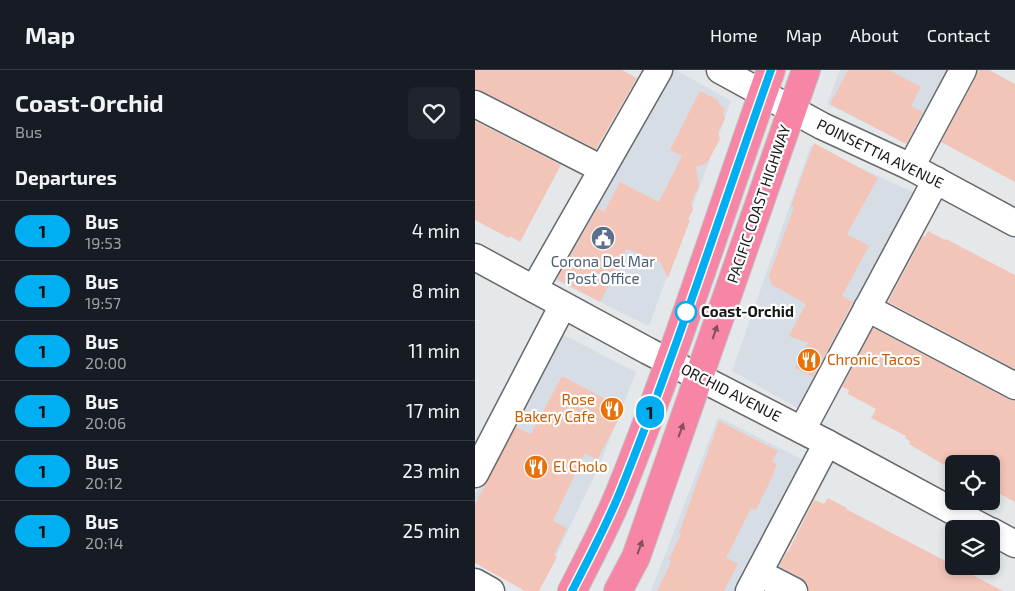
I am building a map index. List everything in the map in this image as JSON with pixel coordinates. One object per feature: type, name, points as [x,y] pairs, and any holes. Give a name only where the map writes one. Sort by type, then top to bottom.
[{"type":"highway","name":"PACIFIC COAST HIGHWAY","points":[[619,591],[636,557],[806,70]]},
{"type":"highway","points":[[572,591],[620,493],[669,362],[767,82]]},
{"type":"street","points":[[534,289],[659,70]]},
{"type":"street","name":"POINSETTIA AVENUE","points":[[720,70],[767,82],[791,110],[936,180],[1015,223]]},
{"type":"street","points":[[911,168],[963,70]]},
{"type":"street","points":[[475,104],[602,169]]},
{"type":"street","points":[[802,430],[936,180]]},
{"type":"street","name":"ORCHID AVENUE","points":[[475,258],[669,362],[827,442],[970,520]]},
{"type":"street","points":[[475,474],[485,430],[563,305]]},
{"type":"street","points":[[867,308],[1015,386]]},
{"type":"street","points":[[794,591],[754,582],[827,442]]},
{"type":"street","points":[[1000,536],[1015,544]]},
{"type":"street","points":[[475,582],[491,591]]},
{"type":"shaded area","points":[[669,70],[676,70],[731,101],[649,326],[551,278]]},
{"type":"shaded area","points":[[840,70],[950,70],[913,146],[827,104]]},
{"type":"shaded area","points":[[811,145],[915,193],[801,410],[732,371]]},
{"type":"shaded area","points":[[556,331],[636,372],[600,464],[539,591],[475,560],[475,495]]},
{"type":"shaded area","points":[[718,417],[815,466],[749,591],[651,591]]},
{"type":"building","points":[[475,70],[622,70],[637,78],[596,149],[475,89]]},
{"type":"building","points":[[848,70],[889,70],[921,87],[911,106],[923,112],[906,144],[830,104]]},
{"type":"building","points":[[978,70],[989,70],[1015,84],[1015,182],[941,142]]},
{"type":"building","points":[[700,91],[718,100],[719,105],[725,108],[723,114],[725,119],[718,132],[720,139],[707,163],[696,167],[699,186],[691,203],[693,210],[688,219],[690,220],[668,278],[660,262],[626,249],[600,302],[557,279],[598,208],[604,212],[620,182],[659,202],[682,156],[670,150]]},
{"type":"building","points":[[475,121],[561,165],[520,242],[475,220]]},
{"type":"building","points":[[814,143],[878,178],[847,234],[869,246],[842,296],[853,302],[813,377],[795,368],[808,343],[789,336],[806,304],[771,284],[769,276],[794,207],[791,206]]},
{"type":"building","points":[[928,231],[1015,275],[1015,369],[888,302],[923,236],[925,237]]},
{"type":"building","points":[[873,328],[1015,401],[1015,502],[1000,494],[1000,455],[945,455],[944,465],[909,444],[910,441],[905,438],[906,436],[871,418],[876,409],[848,394],[849,390],[842,387]]},
{"type":"building","points":[[562,376],[624,409],[597,460],[585,453],[553,521],[567,528],[554,555],[557,557],[539,591],[525,591],[475,563],[475,504],[516,427],[531,434]]},
{"type":"building","points":[[719,421],[778,451],[772,462],[777,464],[774,473],[756,510],[751,508],[726,558],[738,564],[724,591],[657,591],[671,562],[669,559],[681,534],[679,533]]},
{"type":"building","points":[[828,498],[945,561],[945,575],[972,575],[1003,591],[809,591],[807,583],[801,578],[779,566],[813,502],[815,500],[824,504]]},
{"type":"bus line","name":"1","points":[[572,591],[620,493],[675,344],[771,70]]},
{"type":"place","name":"Corona Del Mar Post Office","points":[[603,238]]},
{"type":"place","name":"Coast-Orchid","points":[[686,312]]},
{"type":"place","name":"Chronic Tacos","points":[[809,360]]},
{"type":"place","name":"Rose Bakery Cafe","points":[[612,409]]},
{"type":"place","name":"El Cholo","points":[[536,467]]}]
